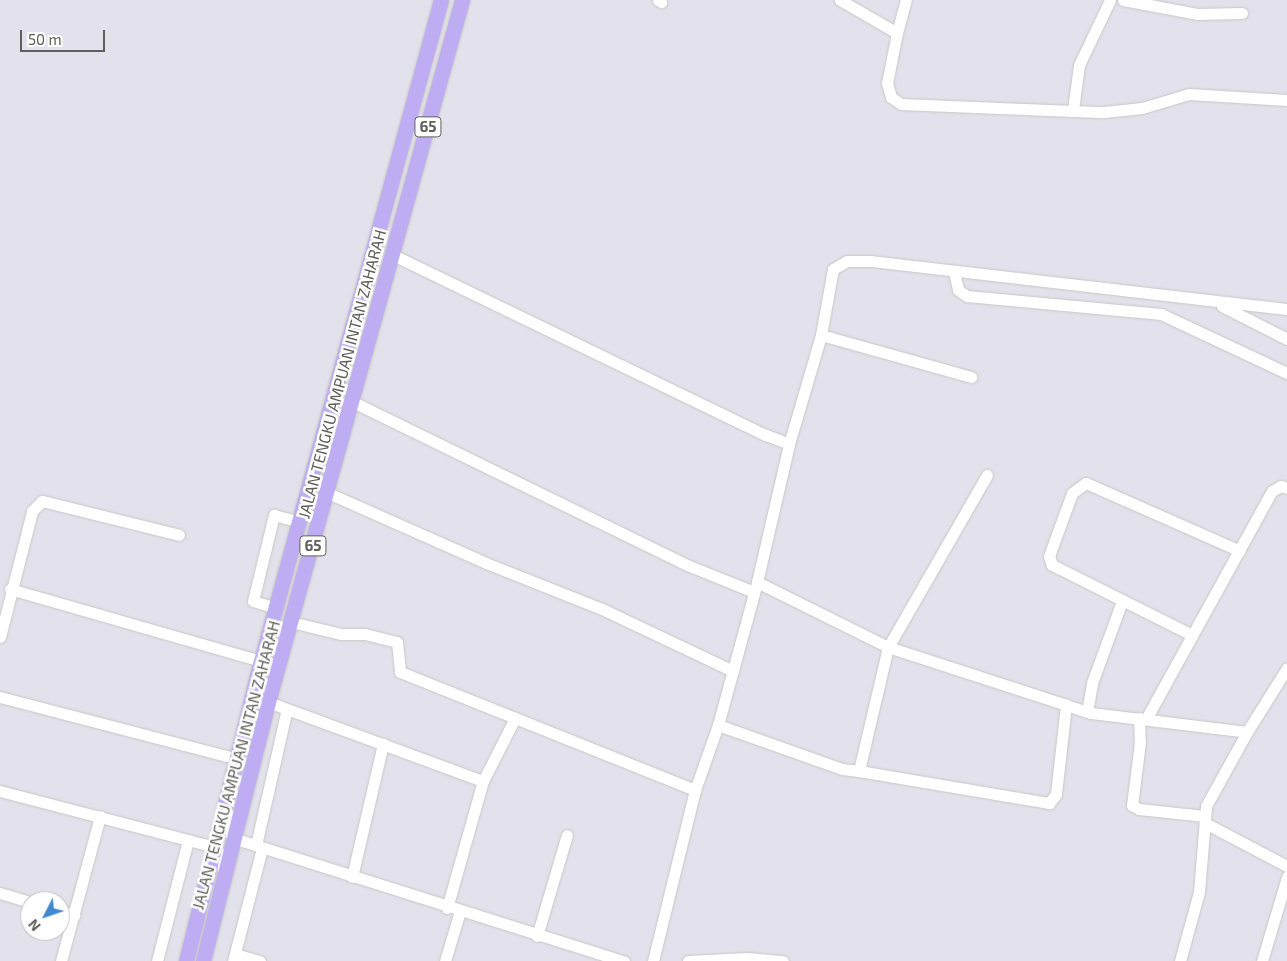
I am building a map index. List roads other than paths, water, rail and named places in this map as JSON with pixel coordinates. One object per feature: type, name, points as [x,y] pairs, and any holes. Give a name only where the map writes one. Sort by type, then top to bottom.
[{"type":"main road","name":"JALAN TENGKU AMPUAN INTAN ZAHARAH","points":[[186,961],[240,753],[261,660],[301,522],[441,0]]},
{"type":"main road","name":"JALAN TENGKU AMPUAN INTAN ZAHARAH","points":[[203,961],[236,839],[268,702],[353,402],[462,0]]},
{"type":"main road","points":[[374,246],[393,254]]},
{"type":"street","points":[[840,0],[897,33]]},
{"type":"street","points":[[906,0],[887,83],[891,97],[901,104],[1073,110],[1142,108],[1189,94],[1287,100]]},
{"type":"street","points":[[1073,110],[1079,65],[1090,36],[1110,0]]},
{"type":"street","points":[[1124,0],[1197,14],[1242,13]]},
{"type":"street","points":[[393,254],[766,435],[790,444]]},
{"type":"street","points":[[653,961],[695,790],[718,725],[733,671],[790,444],[820,335],[830,274],[841,264],[870,261],[1287,310]]},
{"type":"street","points":[[954,272],[958,290],[967,296],[1152,312],[1172,318],[1287,373]]},
{"type":"street","points":[[1214,302],[1287,339]]},
{"type":"street","points":[[820,335],[972,377]]},
{"type":"street","points":[[353,402],[687,565],[755,587],[888,647],[1087,712],[1246,732]]},
{"type":"street","points":[[859,771],[888,647],[987,475]]},
{"type":"street","points":[[1192,635],[1056,568],[1050,561],[1049,556],[1072,493],[1082,484],[1086,483],[1240,552]]},
{"type":"street","points":[[1287,488],[1281,486],[1272,491],[1240,552],[1142,719],[1132,805],[1139,810],[1205,820],[1287,866]]},
{"type":"street","points":[[328,492],[486,563],[602,609],[733,671]]},
{"type":"street","points":[[0,637],[10,589],[32,510],[42,500],[179,535]]},
{"type":"street","points":[[276,608],[253,601],[274,515],[301,522]]},
{"type":"street","points":[[10,589],[261,660]]},
{"type":"street","points":[[1087,712],[1092,683],[1122,601]]},
{"type":"street","points":[[291,622],[341,634],[365,634],[398,642],[400,672],[695,790]]},
{"type":"street","points":[[1180,961],[1199,892],[1205,820],[1209,798],[1246,732],[1287,668]]},
{"type":"street","points":[[0,697],[240,753],[243,762],[226,824],[228,833],[236,839],[447,908],[624,961]]},
{"type":"street","points":[[268,702],[483,781]]},
{"type":"street","points":[[718,725],[842,769],[1050,803],[1056,794],[1066,705]]},
{"type":"street","points":[[260,961],[234,958],[287,709]]},
{"type":"street","points":[[447,908],[483,781],[515,718]]},
{"type":"street","points":[[352,877],[384,744]]},
{"type":"street","points":[[0,791],[215,847],[223,860],[222,886]]},
{"type":"street","points":[[61,961],[100,816]]},
{"type":"street","points":[[537,936],[567,835]]},
{"type":"street","points":[[156,961],[188,840]]},
{"type":"street","points":[[1262,961],[1287,877]]},
{"type":"street","points":[[0,893],[20,899]]},
{"type":"street","points":[[445,961],[460,911]]},
{"type":"street","points":[[70,914],[74,915]]},
{"type":"street","points":[[688,961],[747,958],[783,961]]}]
